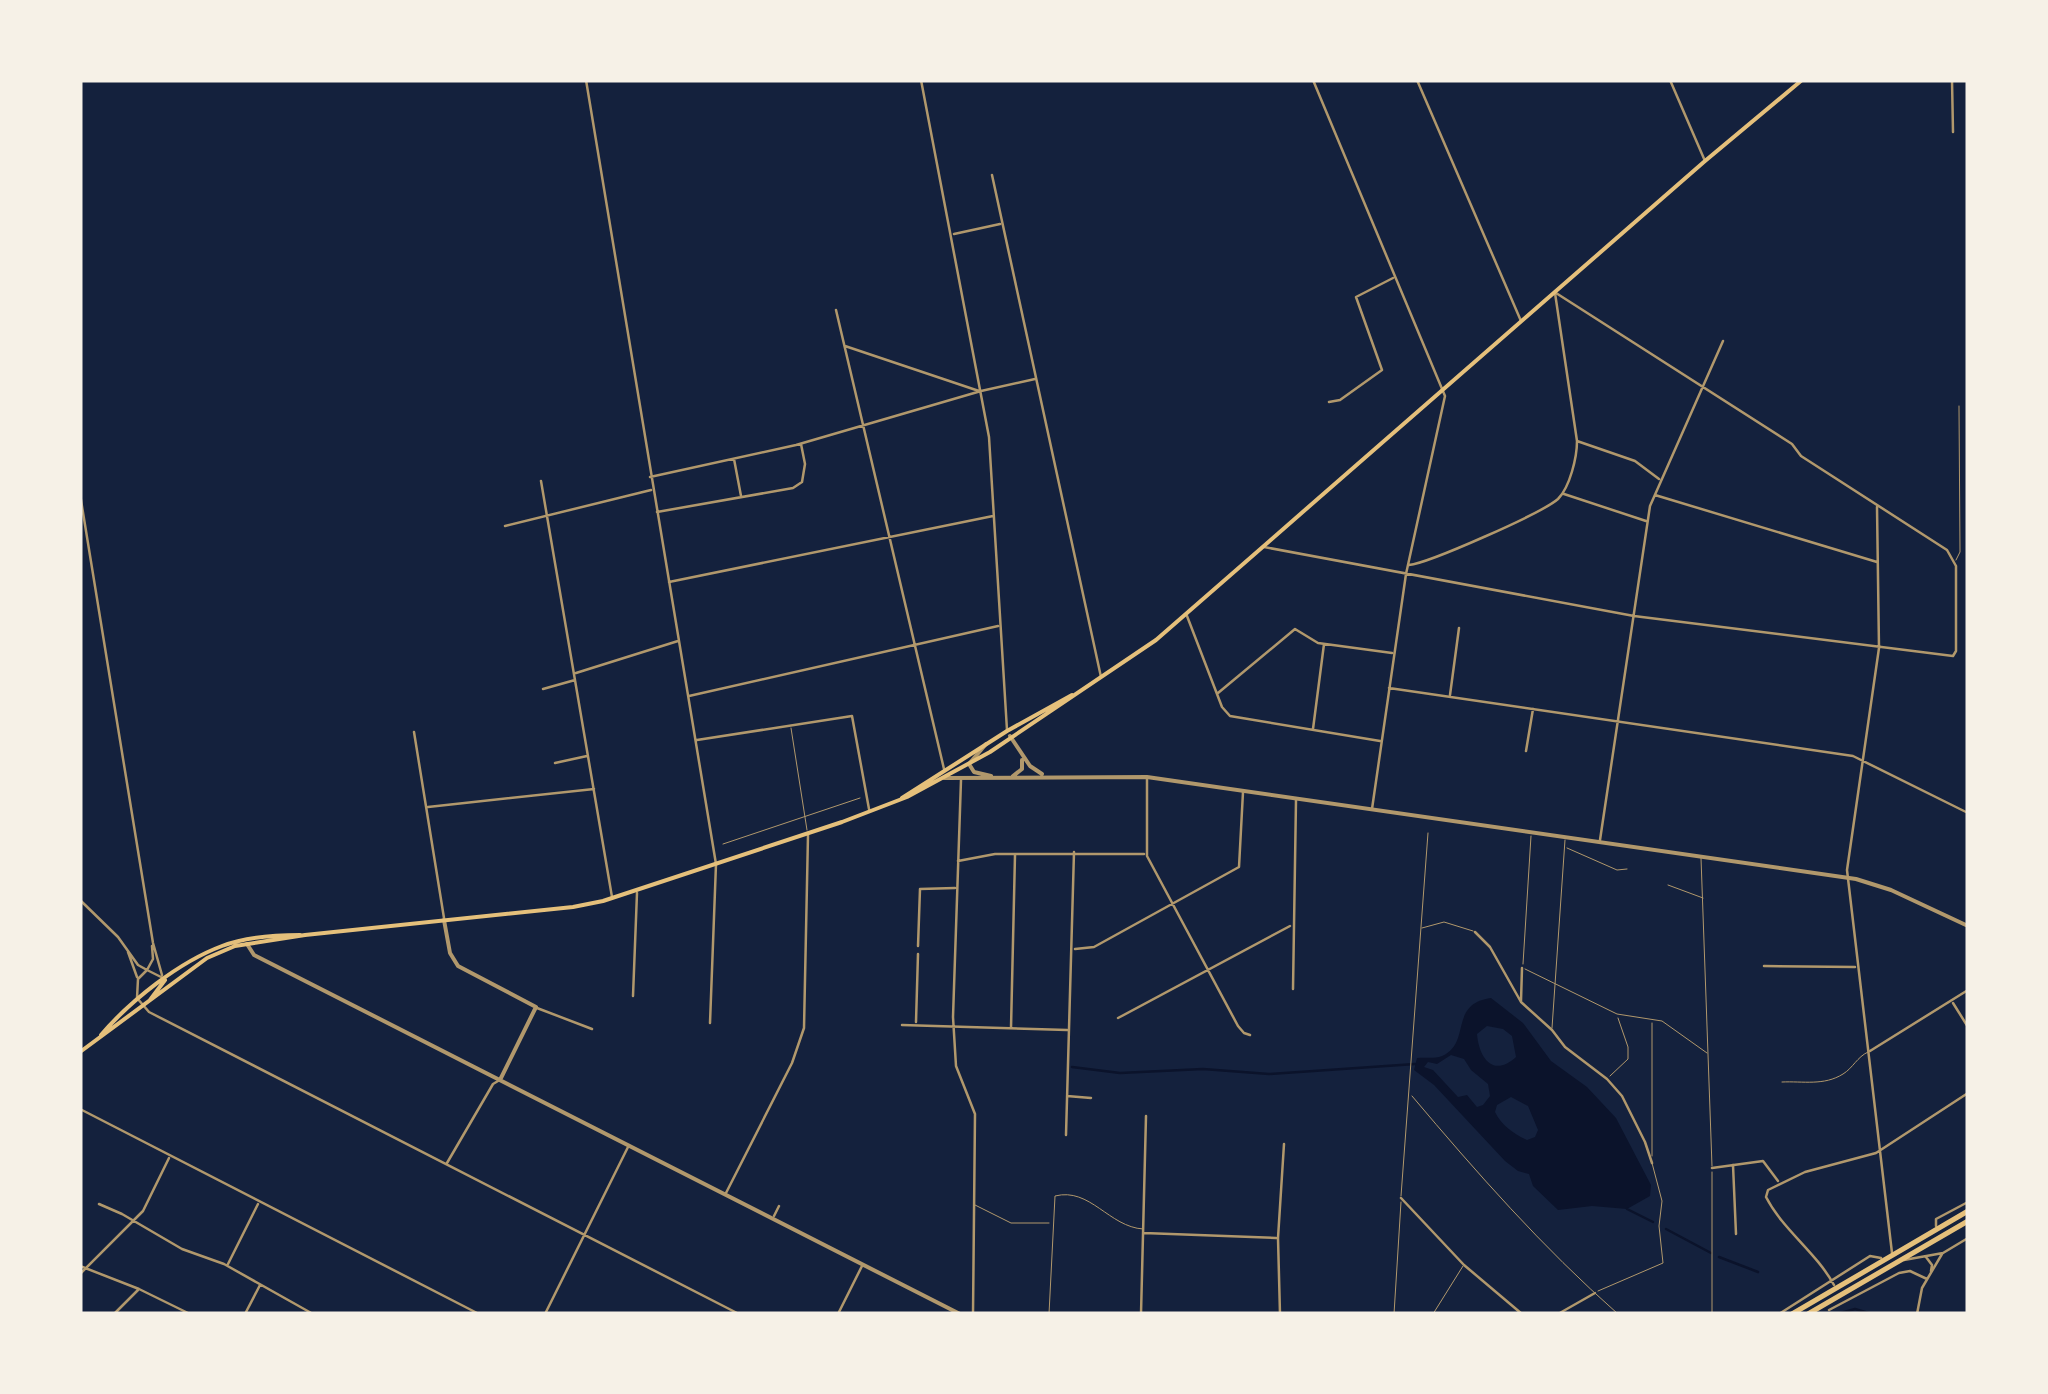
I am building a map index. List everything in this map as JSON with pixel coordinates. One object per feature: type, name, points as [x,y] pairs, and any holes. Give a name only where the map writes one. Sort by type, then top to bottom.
[{"type":"main road","points":[[100,1037],[164,979],[210,951],[247,941],[573,907],[612,898],[870,812],[969,764],[1101,678],[1186,615],[1705,160],[1802,80]]},
{"type":"main road","points":[[902,798],[1007,731],[1078,693]]},
{"type":"main road","points":[[80,1052],[207,958],[247,941]]},
{"type":"main road","points":[[143,1007],[162,987],[164,979]]},
{"type":"main road","points":[[1792,1314],[1833,1283],[1968,1210]]},
{"type":"main road","points":[[1808,1314],[1968,1220]]},
{"type":"street","points":[[586,80],[716,864],[710,1022]]},
{"type":"street","points":[[921,80],[989,438],[1007,731],[1032,769],[1046,776]]},
{"type":"street","points":[[1313,80],[1446,404],[1406,574],[1372,810]]},
{"type":"street","points":[[1416,80],[1522,322]]},
{"type":"street","points":[[1670,80],[1705,160]]},
{"type":"street","points":[[1952,80],[1953,132]]},
{"type":"street","points":[[992,175],[1101,678]]},
{"type":"street","points":[[952,234],[1002,224]]},
{"type":"street","points":[[1329,402],[1340,400],[1382,370],[1356,297],[1396,277]]},
{"type":"street","points":[[1264,547],[1634,616],[1953,656],[1956,560],[1947,550],[1801,456],[1792,444],[1555,293]]},
{"type":"street","points":[[1408,565],[1542,508],[1562,494],[1576,459],[1577,441],[1555,293]]},
{"type":"street","points":[[836,310],[945,770]]},
{"type":"street","points":[[1600,842],[1653,494],[1723,341]]},
{"type":"street","points":[[844,346],[980,392]]},
{"type":"street","points":[[650,477],[801,444],[1036,379]]},
{"type":"street","points":[[1577,441],[1636,460],[1659,480]]},
{"type":"street","points":[[656,512],[793,488],[802,482],[806,464],[801,444]]},
{"type":"street","points":[[734,456],[741,497]]},
{"type":"street","points":[[541,481],[612,898]]},
{"type":"street","points":[[505,526],[652,489]]},
{"type":"street","points":[[80,494],[153,943],[164,979]]},
{"type":"street","points":[[1562,494],[1648,522]]},
{"type":"street","points":[[1653,494],[1878,562]]},
{"type":"street","points":[[1877,506],[1879,648],[1848,878],[1892,1253]]},
{"type":"street","points":[[667,582],[993,516]]},
{"type":"street","points":[[1186,615],[1226,713],[1236,718],[1381,741]]},
{"type":"street","points":[[688,696],[999,626]]},
{"type":"street","points":[[1449,696],[1459,628]]},
{"type":"street","points":[[1217,694],[1291,630],[1324,644],[1393,653]]},
{"type":"street","points":[[574,673],[679,641]]},
{"type":"street","points":[[1313,730],[1324,644]]},
{"type":"street","points":[[543,689],[576,680]]},
{"type":"street","points":[[1389,688],[1853,756],[1968,813]]},
{"type":"street","points":[[1526,751],[1533,708]]},
{"type":"street","points":[[695,740],[852,716],[870,812]]},
{"type":"street","points":[[414,732],[450,953],[458,966],[536,1008],[592,1029]]},
{"type":"street","points":[[986,744],[969,764],[974,772],[993,777]]},
{"type":"street","points":[[1012,777],[1022,769],[1022,755]]},
{"type":"street","points":[[555,763],[588,756]]},
{"type":"street","points":[[1147,777],[1146,854],[1238,1026],[1250,1035]]},
{"type":"street","points":[[944,778],[1147,777],[1243,790],[1848,878],[1892,890],[1968,926]]},
{"type":"street","points":[[961,778],[954,1026],[956,1066],[975,1114],[974,1314]]},
{"type":"street","points":[[426,808],[594,788]]},
{"type":"street","points":[[1074,949],[1094,947],[1242,864],[1243,790]]},
{"type":"street","points":[[1293,989],[1296,799]]},
{"type":"street","points":[[726,1193],[802,1033],[808,834]]},
{"type":"street","points":[[1066,1136],[1074,852]]},
{"type":"street","points":[[958,861],[1016,853],[1146,854]]},
{"type":"street","points":[[1010,1028],[1016,853]]},
{"type":"street","points":[[918,946],[920,888],[956,888]]},
{"type":"street","points":[[633,996],[637,891]]},
{"type":"street","points":[[80,900],[147,970],[164,979]]},
{"type":"street","points":[[1118,1018],[1290,926]]},
{"type":"street","points":[[1475,932],[1490,947],[1522,1002],[1565,1047],[1606,1079],[1628,1108],[1652,1164]]},
{"type":"street","points":[[247,941],[254,954],[960,1314]]},
{"type":"street","points":[[138,978],[152,963],[153,943]]},
{"type":"street","points":[[128,951],[138,978],[138,1001],[143,1007],[739,1314]]},
{"type":"street","points":[[916,1024],[918,954]]},
{"type":"street","points":[[1764,966],[1857,967]]},
{"type":"street","points":[[1522,968],[1522,1002]]},
{"type":"street","points":[[1869,1052],[1968,990]]},
{"type":"street","points":[[1951,1001],[1968,1027]]},
{"type":"street","points":[[446,1164],[492,1084],[500,1080],[536,1008]]},
{"type":"street","points":[[902,1025],[1069,1030]]},
{"type":"street","points":[[1833,1283],[1819,1260],[1768,1202],[1768,1190],[1821,1166],[1880,1150],[1968,1094]]},
{"type":"street","points":[[1066,1096],[1091,1098]]},
{"type":"street","points":[[80,1109],[479,1314]]},
{"type":"street","points":[[1140,1314],[1146,1116]]},
{"type":"street","points":[[1280,1314],[1278,1238],[1284,1144]]},
{"type":"street","points":[[545,1314],[630,1145]]},
{"type":"street","points":[[80,1274],[143,1211],[170,1156]]},
{"type":"street","points":[[1712,1168],[1760,1160],[1768,1164],[1779,1182]]},
{"type":"street","points":[[1733,1164],[1736,1234]]},
{"type":"street","points":[[1401,1198],[1464,1265],[1522,1314]]},
{"type":"street","points":[[227,1266],[260,1202]]},
{"type":"street","points":[[1935,1229],[1936,1219],[1968,1202]]},
{"type":"street","points":[[98,1204],[182,1250],[227,1266],[312,1314]]},
{"type":"street","points":[[773,1218],[779,1206]]},
{"type":"street","points":[[1142,1231],[1278,1238]]},
{"type":"street","points":[[1898,1260],[1942,1253],[1968,1238]]},
{"type":"street","points":[[1917,1314],[1919,1295],[1942,1253]]},
{"type":"street","points":[[1780,1314],[1870,1256],[1883,1258]]},
{"type":"street","points":[[1926,1257],[1932,1265],[1931,1272]]},
{"type":"street","points":[[838,1314],[863,1264]]},
{"type":"street","points":[[80,1266],[190,1314]]},
{"type":"street","points":[[1825,1303],[1830,1312],[1899,1272],[1910,1270],[1928,1279]]},
{"type":"street","points":[[244,1314],[260,1284]]},
{"type":"street","points":[[114,1314],[139,1289]]},
{"type":"street","points":[[1558,1314],[1595,1294]]},
{"type":"lane","points":[[1956,560],[1960,552],[1959,406]]},
{"type":"lane","points":[[790,726],[808,834]]},
{"type":"lane","points":[[723,844],[860,798]]},
{"type":"lane","points":[[1532,832],[1522,968],[1617,1014],[1662,1021],[1707,1054]]},
{"type":"lane","points":[[1394,1314],[1428,833]]},
{"type":"lane","points":[[1552,1030],[1566,837]]},
{"type":"lane","points":[[1564,846],[1617,870],[1627,869]]},
{"type":"lane","points":[[1701,858],[1712,1168],[1712,1314]]},
{"type":"lane","points":[[1668,885],[1703,898]]},
{"type":"lane","points":[[1419,929],[1444,922],[1475,932]]},
{"type":"lane","points":[[1606,1079],[1628,1059],[1617,1014]]},
{"type":"lane","points":[[1595,1294],[1608,1284],[1663,1264],[1659,1226],[1662,1201],[1652,1164],[1652,1020]]},
{"type":"lane","points":[[1782,1082],[1827,1081],[1845,1073],[1861,1054],[1869,1052]]},
{"type":"lane","points":[[1410,1093],[1502,1202],[1618,1314]]},
{"type":"lane","points":[[1049,1314],[1054,1199],[1058,1194],[1077,1194],[1142,1231]]},
{"type":"lane","points":[[973,1204],[1010,1223],[1053,1223]]},
{"type":"lane","points":[[1433,1314],[1464,1265]]},
{"type":"water","points":[[1491,998],[1523,1023],[1551,1061],[1587,1087],[1616,1118],[1651,1185],[1650,1196],[1627,1209],[1592,1206],[1558,1210],[1533,1186],[1529,1174],[1505,1161],[1434,1085],[1414,1070],[1417,1058],[1439,1057],[1451,1050],[1469,1008]],"holes":[[[1487,1026],[1503,1029],[1512,1036],[1516,1057],[1508,1063],[1494,1065],[1484,1057],[1477,1034]],[[1451,1055],[1464,1059],[1488,1084],[1490,1096],[1477,1107],[1467,1095],[1458,1097],[1433,1070],[1424,1067],[1428,1062],[1437,1064]],[[1511,1097],[1528,1106],[1538,1130],[1535,1137],[1527,1140],[1508,1129],[1495,1112],[1497,1105]]]},
{"type":"waterway","points":[[1072,1067],[1120,1073],[1203,1069],[1269,1074],[1415,1064]]},
{"type":"waterway","points":[[1627,1209],[1653,1222]]},
{"type":"waterway","points":[[1666,1229],[1711,1253]]},
{"type":"waterway","points":[[1719,1257],[1758,1272]]},
{"type":"waterway","points":[[1837,1314],[1855,1309],[1872,1314]]}]
